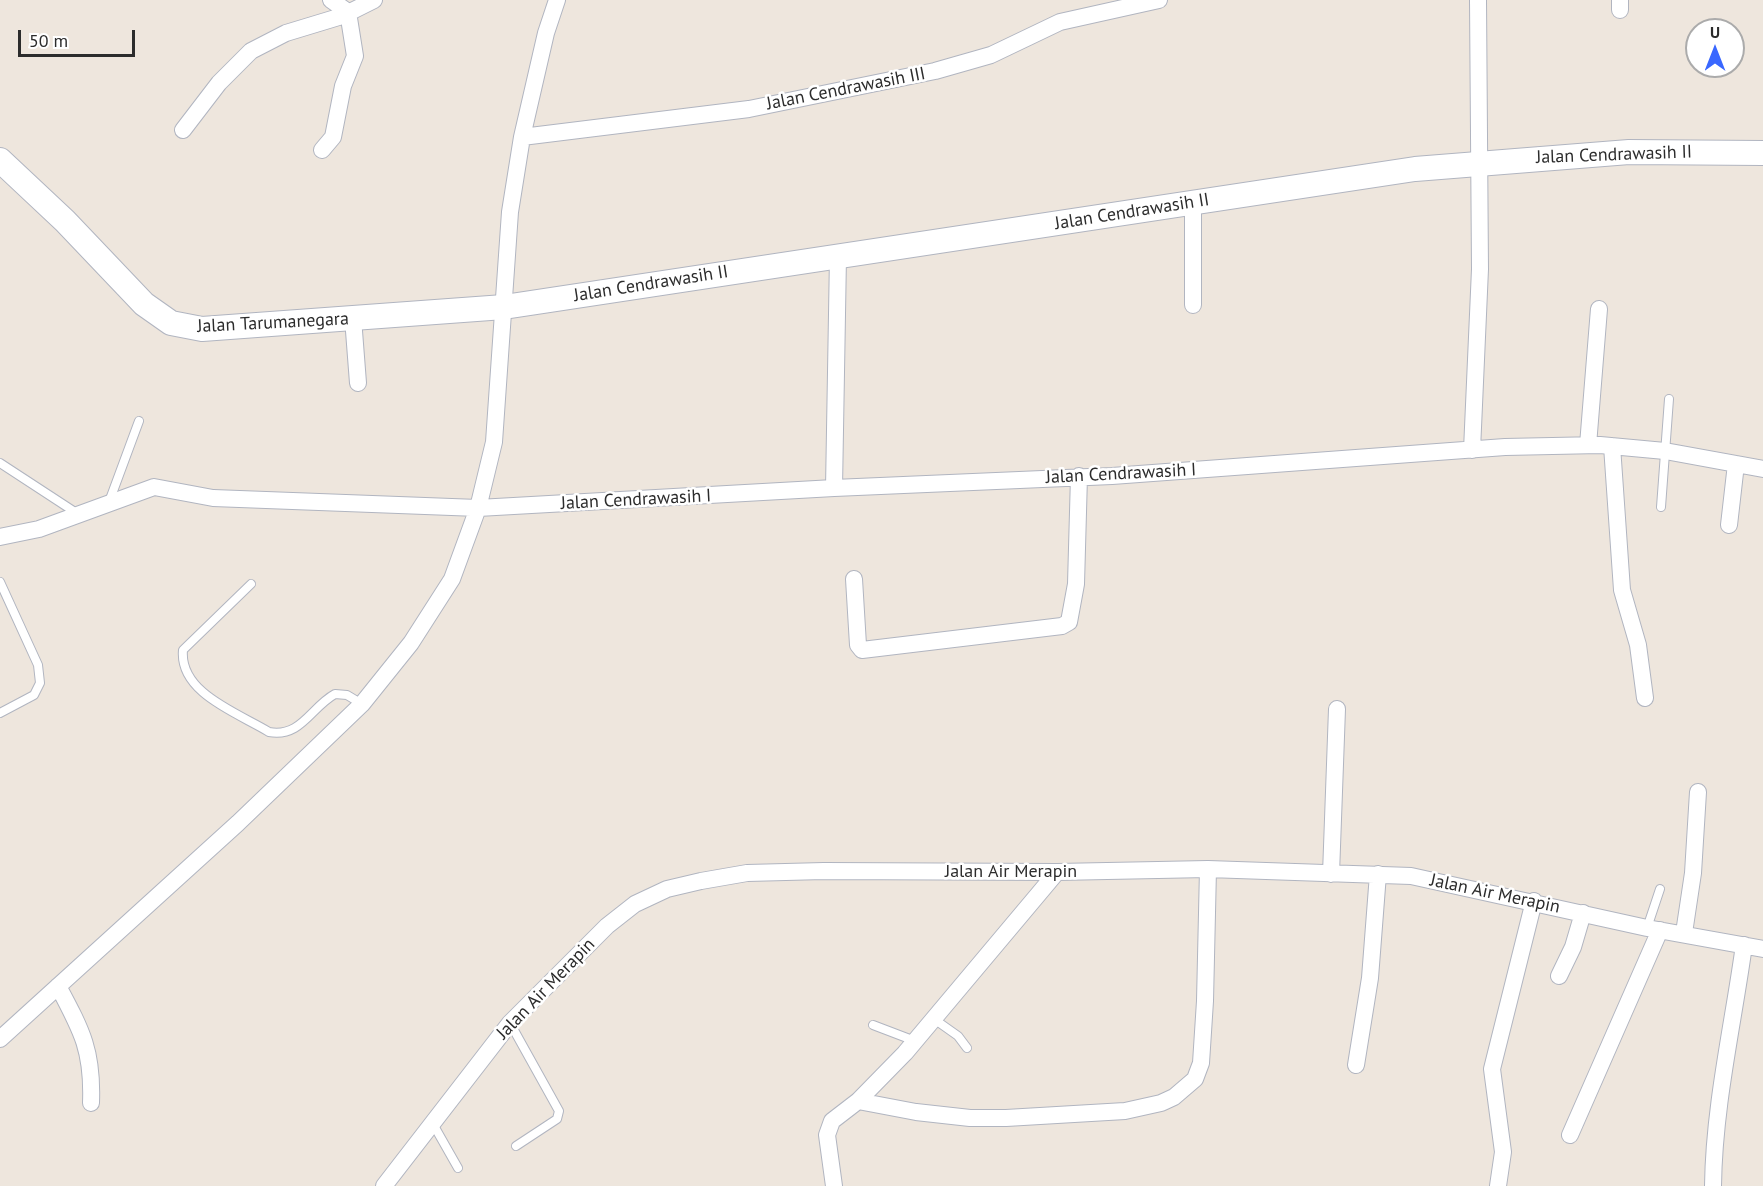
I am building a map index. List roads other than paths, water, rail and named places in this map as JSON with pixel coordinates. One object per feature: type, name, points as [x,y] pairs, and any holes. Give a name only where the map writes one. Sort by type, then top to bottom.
[{"type":"street","points":[[322,150],[333,137],[343,86],[355,56],[348,12],[331,0]]},
{"type":"street","points":[[183,130],[219,84],[251,51],[286,33],[348,12],[374,0]]},
{"type":"street","name":"Jalan Cendrawasih III","points":[[522,137],[749,108],[935,71],[991,55],[1060,22],[1159,0]]},
{"type":"street","points":[[1472,450],[1480,269],[1478,0]]},
{"type":"street","points":[[0,1039],[238,823],[362,704],[411,643],[452,579],[478,508],[494,442],[510,212],[522,137],[553,1]]},
{"type":"street","name":"Jalan Cendrawasih II","points":[[504,307],[1415,169],[1480,162],[1629,152],[1763,153]]},
{"type":"street","name":"Jalan Tarumanegara","points":[[0,160],[65,221],[136,297],[171,322],[202,330],[504,307]]},
{"type":"street","points":[[1193,203],[1193,305]]},
{"type":"street","points":[[834,488],[838,256]]},
{"type":"street","points":[[1588,445],[1599,309]]},
{"type":"street","points":[[353,318],[358,383]]},
{"type":"street","name":"Jalan Cendrawasih I","points":[[0,537],[39,529],[107,505],[140,490],[154,487],[213,498],[478,508],[1079,477],[1472,450],[1588,445],[1665,451],[1763,469]]},
{"type":"street","points":[[1612,446],[1622,590],[1638,645],[1645,698]]},
{"type":"street","points":[[1729,525],[1736,464]]},
{"type":"street","points":[[854,579],[858,645],[862,650],[1037,631],[1062,626],[1069,622],[1076,584],[1079,477]]},
{"type":"street","points":[[1331,874],[1337,709]]},
{"type":"street","points":[[1684,933],[1693,873],[1698,792]]},
{"type":"street","points":[[858,1101],[937,1115],[1006,1118],[1125,1111],[1161,1103],[1174,1097],[1195,1079],[1201,1063],[1208,869]]},
{"type":"street","name":"Jalan Air Merapin","points":[[384,1186],[510,1023],[607,926],[635,904],[667,889],[747,873],[1208,869],[1412,876],[1654,929],[1763,949]]},
{"type":"street","points":[[834,1186],[827,1131],[832,1121],[858,1101],[915,1041],[1056,872]]},
{"type":"street","points":[[1356,1065],[1370,978],[1378,874]]},
{"type":"street","points":[[1498,1186],[1503,1152],[1492,1069],[1534,901]]},
{"type":"street","points":[[1559,976],[1573,947],[1583,913]]},
{"type":"street","points":[[1570,1135],[1654,929]]},
{"type":"street","points":[[1713,1186],[1719,1092],[1733,1023],[1744,945]]},
{"type":"street","points":[[58,986],[84,1036],[90,1057],[90,1103]]},
{"type":"lane","points":[[1661,507],[1669,399]]},
{"type":"lane","points":[[107,505],[139,420]]},
{"type":"lane","points":[[0,464],[80,515]]},
{"type":"lane","points":[[0,582],[38,665],[40,677],[34,695],[0,713]]},
{"type":"lane","points":[[251,584],[183,650],[185,670],[194,685],[268,732],[277,733],[300,726],[335,694],[347,695],[362,704]]},
{"type":"lane","points":[[1654,929],[1660,889]]},
{"type":"lane","points":[[934,1019],[958,1036],[967,1048]]},
{"type":"lane","points":[[510,1023],[559,1111],[556,1119],[516,1146]]},
{"type":"lane","points":[[873,1026],[915,1041]]},
{"type":"lane","points":[[432,1124],[458,1168]]}]
